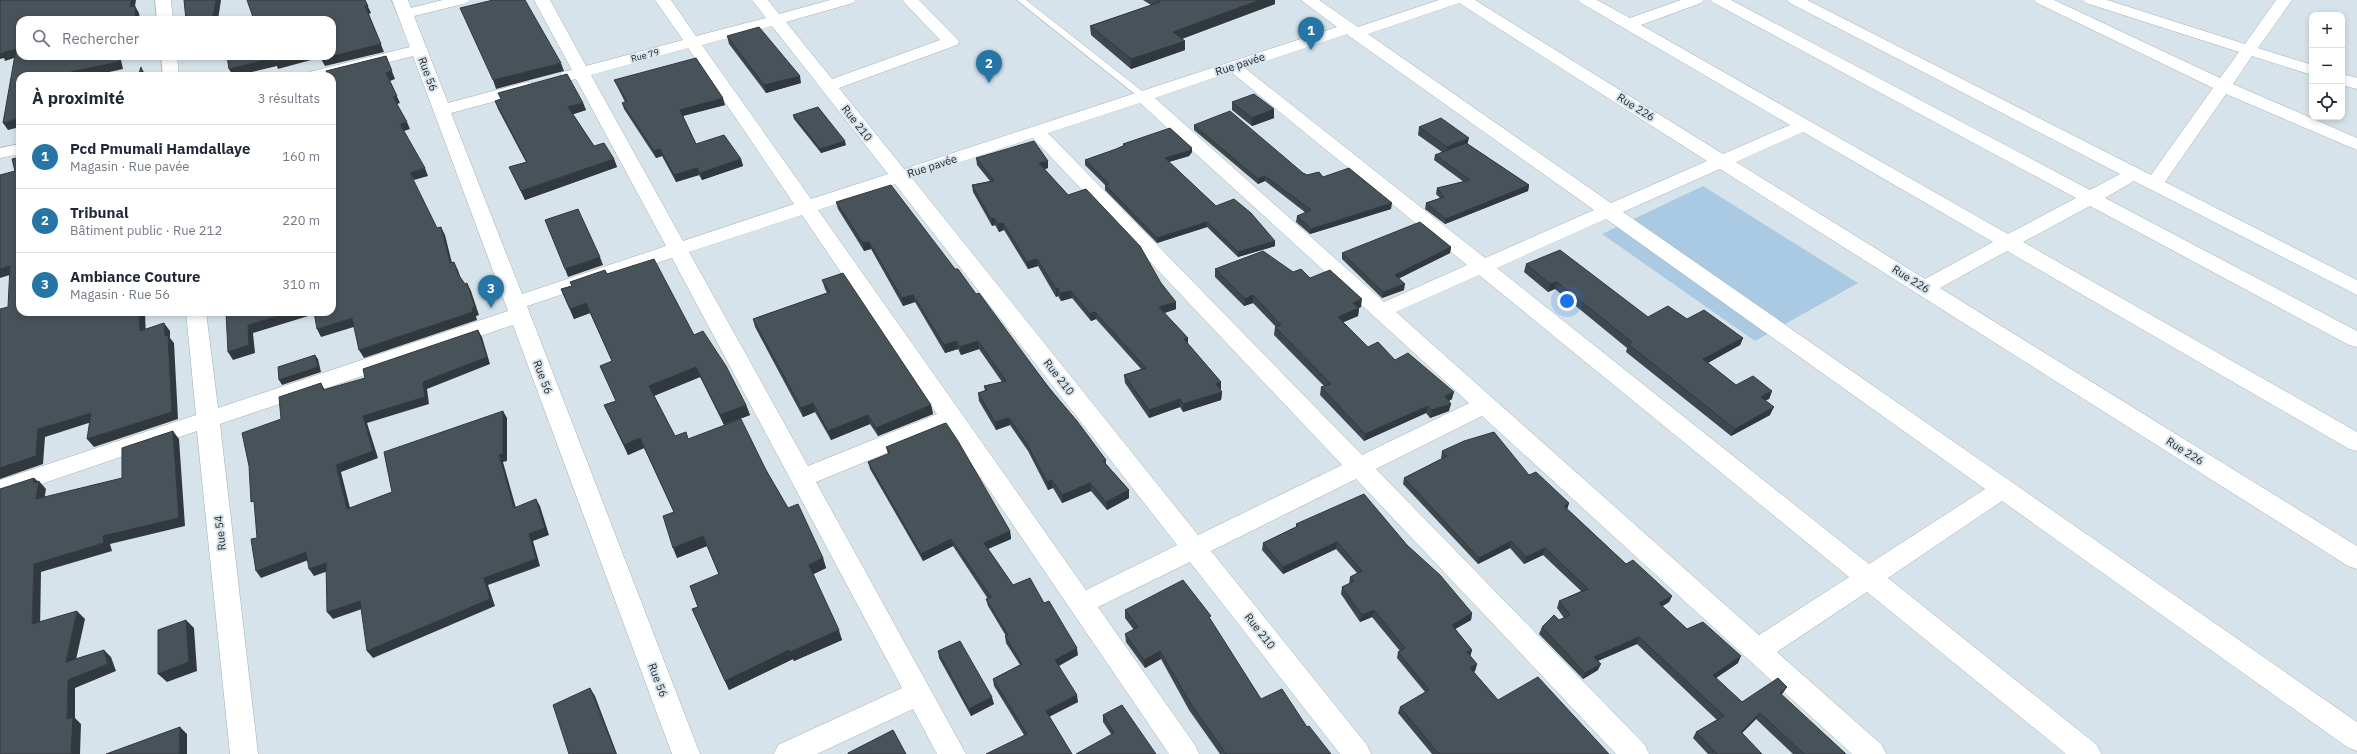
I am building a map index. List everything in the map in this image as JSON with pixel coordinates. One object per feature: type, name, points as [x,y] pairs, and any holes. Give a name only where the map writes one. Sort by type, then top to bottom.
[{"type":"street","points":[[163,0],[165,16]]},
{"type":"street","points":[[402,7],[462,0]]},
{"type":"street","points":[[542,0],[952,754]]},
{"type":"street","points":[[663,0],[952,416],[1184,754]]},
{"type":"street","name":"Rue 210","points":[[760,0],[1357,754]]},
{"type":"street","name":"Rue 79","points":[[442,110],[848,0]]},
{"type":"street","points":[[828,86],[951,42],[910,0]]},
{"type":"street","points":[[1309,0],[2357,738]]},
{"type":"street","name":"Rue pavée","points":[[0,489],[208,419],[678,250],[1233,66],[1454,0]]},
{"type":"street","name":"Rue 226","points":[[1464,0],[2357,558]]},
{"type":"street","points":[[1586,0],[2357,443]]},
{"type":"street","points":[[1629,24],[1696,0]]},
{"type":"street","points":[[1795,0],[2357,288]]},
{"type":"street","points":[[2042,0],[2223,86],[2357,145]]},
{"type":"street","points":[[2091,0],[2309,69]]},
{"type":"street","points":[[2154,184],[2284,0]]},
{"type":"street","points":[[1730,2],[2090,198],[2357,340]]},
{"type":"street","name":"Rue 56","points":[[402,7],[686,754]]},
{"type":"street","points":[[331,72],[419,50]]},
{"type":"street","points":[[169,60],[171,72]]},
{"type":"street","points":[[1233,66],[2087,754]]},
{"type":"street","points":[[2345,80],[2357,84]]},
{"type":"street","points":[[1143,96],[1872,754]]},
{"type":"street","points":[[1381,311],[1804,125]]},
{"type":"street","points":[[1036,131],[1635,754]]},
{"type":"street","points":[[0,153],[16,150]]},
{"type":"street","points":[[1924,288],[2134,174]]},
{"type":"street","name":"Rue 54","points":[[196,316],[244,754]]},
{"type":"street","points":[[1081,604],[1485,405]]},
{"type":"street","points":[[802,478],[952,416]]},
{"type":"street","points":[[1758,651],[2003,489]]},
{"type":"street","points":[[788,754],[918,693]]},
{"type":"lane","points":[[1021,0],[1143,96]]},
{"type":"shaded area","points":[[1703,186],[1858,283],[1755,341],[1602,234]]},
{"type":"building","points":[[0,0],[131,0],[130,7],[135,6],[136,16],[16,16],[16,49],[0,54]]},
{"type":"building","points":[[184,0],[216,0],[213,16],[186,16]]},
{"type":"building","points":[[247,0],[365,0],[368,6],[365,6],[381,44],[336,55],[336,16],[253,16]]},
{"type":"building","points":[[493,0],[525,0],[561,63],[493,80],[460,8]]},
{"type":"building","points":[[1157,0],[1260,0],[1173,32],[1185,41],[1131,59],[1090,26],[1160,2]]},
{"type":"building","points":[[759,27],[800,76],[764,85],[727,36]]},
{"type":"building","points":[[16,49],[16,60],[118,60],[119,62],[70,72],[16,72],[16,119],[3,123]]},
{"type":"building","points":[[386,56],[392,71],[386,73],[397,96],[393,97],[407,122],[400,124],[425,168],[410,173],[437,228],[441,227],[450,263],[454,262],[458,274],[465,284],[467,283],[475,307],[472,308],[473,312],[359,350],[352,318],[317,329],[315,316],[336,316],[336,72],[326,71]]},
{"type":"building","points":[[696,58],[723,98],[680,110],[696,144],[724,135],[741,159],[700,173],[697,168],[674,175],[660,149],[654,151],[622,103],[627,101],[614,80]]},
{"type":"building","points":[[228,60],[265,60],[229,69]]},
{"type":"building","points":[[567,74],[583,103],[568,107],[594,146],[604,143],[614,159],[521,191],[509,167],[527,162],[495,101],[501,99],[498,93]]},
{"type":"building","points":[[1254,94],[1274,109],[1252,118],[1232,102]]},
{"type":"building","points":[[818,107],[845,141],[820,149],[793,115]]},
{"type":"building","points":[[1230,111],[1303,173],[1307,175],[1319,172],[1323,177],[1349,168],[1392,203],[1311,229],[1297,216],[1311,210],[1265,176],[1258,179],[1194,125]]},
{"type":"building","points":[[1441,118],[1469,138],[1447,147],[1419,127]]},
{"type":"building","points":[[1170,128],[1192,148],[1189,151],[1165,158],[1216,206],[1234,199],[1251,213],[1275,241],[1238,252],[1207,222],[1157,238],[1105,185],[1109,184],[1085,160],[1125,145],[1123,144]]},
{"type":"building","points":[[1034,141],[1048,161],[1039,163],[1068,195],[1086,189],[1140,246],[1161,283],[1176,302],[1159,307],[1188,338],[1184,339],[1221,382],[1216,384],[1222,392],[1183,404],[1180,399],[1149,410],[1124,375],[1146,368],[1095,312],[1090,314],[1071,291],[1060,293],[1058,288],[1056,289],[1037,259],[1027,262],[1003,223],[998,224],[994,218],[991,219],[972,185],[994,181],[976,158]]},
{"type":"building","points":[[1466,143],[1529,185],[1446,219],[1426,203],[1444,197],[1437,188],[1470,180],[1435,155]]},
{"type":"building","points":[[16,158],[16,316],[139,316],[140,331],[164,323],[165,336],[168,335],[172,412],[87,439],[91,413],[38,429],[36,456],[0,468],[0,309],[8,307],[10,266],[0,269],[0,175],[15,171],[12,159]]},
{"type":"building","points":[[891,185],[955,269],[958,269],[976,294],[979,293],[1049,388],[1077,421],[1106,460],[1103,461],[1129,490],[1106,502],[1090,483],[1062,495],[1052,480],[1047,482],[1027,444],[1009,418],[995,422],[978,393],[987,390],[984,386],[1006,381],[978,341],[960,347],[956,341],[944,345],[913,295],[902,298],[869,242],[863,243],[836,202]]},
{"type":"building","points":[[578,209],[600,257],[565,269],[545,220]]},
{"type":"building","points":[[1420,222],[1451,247],[1395,275],[1405,284],[1383,292],[1342,253]]},
{"type":"building","points":[[1560,250],[1648,317],[1668,306],[1687,319],[1704,310],[1743,338],[1703,359],[1736,385],[1753,376],[1772,391],[1761,397],[1774,407],[1735,429],[1628,344],[1632,342],[1557,282],[1550,284],[1526,264]]},
{"type":"building","points":[[1263,251],[1293,272],[1301,269],[1310,278],[1330,270],[1362,299],[1353,303],[1359,308],[1338,317],[1368,347],[1378,342],[1395,360],[1408,353],[1454,392],[1445,396],[1451,404],[1432,410],[1428,406],[1365,434],[1321,387],[1331,384],[1275,327],[1281,325],[1253,295],[1245,299],[1215,269]]},
{"type":"building","points":[[654,259],[694,335],[703,331],[726,366],[746,405],[720,415],[696,367],[649,386],[675,436],[686,432],[688,439],[741,419],[766,470],[788,508],[798,504],[823,558],[809,565],[839,630],[790,652],[789,650],[725,681],[692,609],[698,607],[690,586],[719,574],[703,536],[673,548],[663,516],[674,512],[640,438],[624,445],[604,405],[616,401],[600,366],[612,361],[586,303],[570,309],[561,289],[572,286],[570,282],[605,270],[607,274]]},
{"type":"building","points":[[843,273],[931,405],[876,428],[868,415],[828,431],[813,403],[801,408],[753,319],[830,292],[822,280]]},
{"type":"building","points":[[226,316],[278,316],[248,325],[249,345],[228,352]]},
{"type":"building","points":[[478,330],[487,357],[423,382],[425,397],[363,416],[373,451],[336,465],[347,509],[392,492],[384,452],[503,411],[503,454],[499,455],[514,508],[536,499],[545,528],[529,534],[536,559],[484,578],[490,599],[367,651],[360,601],[327,612],[326,563],[309,569],[306,552],[256,571],[251,539],[257,538],[254,501],[251,502],[249,466],[242,433],[281,419],[279,397],[321,383],[323,390],[365,378],[363,369]]},
{"type":"building","points":[[315,355],[318,367],[279,380],[278,367]]},
{"type":"building","points":[[946,423],[1010,531],[984,543],[1013,585],[1030,578],[1044,603],[1049,601],[1077,648],[1055,660],[1077,695],[1046,711],[1072,754],[986,754],[1027,734],[993,679],[1022,664],[1005,636],[1008,635],[986,599],[991,597],[951,539],[921,554],[868,462],[890,453],[886,447]]},
{"type":"building","points":[[173,431],[179,518],[103,536],[104,543],[34,564],[32,624],[77,611],[66,662],[104,650],[108,664],[68,680],[67,719],[73,717],[71,754],[0,754],[0,489],[34,478],[34,483],[39,481],[36,499],[122,478],[122,448]]},
{"type":"building","points":[[1494,432],[1529,475],[1536,472],[1569,503],[1564,506],[1626,564],[1633,560],[1672,596],[1659,603],[1687,629],[1703,622],[1741,656],[1713,675],[1742,702],[1778,678],[1787,687],[1780,693],[1846,754],[1804,754],[1760,713],[1741,732],[1762,754],[1717,754],[1696,732],[1724,716],[1639,637],[1594,657],[1601,664],[1585,673],[1542,627],[1554,615],[1559,620],[1570,615],[1559,601],[1588,589],[1545,548],[1526,557],[1511,541],[1479,558],[1404,478],[1447,456],[1442,451],[1464,441]]},
{"type":"building","points":[[1364,494],[1407,545],[1440,575],[1472,613],[1452,625],[1472,650],[1467,652],[1477,664],[1470,668],[1498,700],[1538,677],[1609,754],[1439,754],[1400,707],[1429,690],[1398,652],[1405,648],[1374,610],[1362,615],[1342,587],[1354,581],[1350,577],[1362,571],[1337,542],[1283,567],[1263,543],[1298,526],[1296,524]]},
{"type":"building","points":[[1183,580],[1211,616],[1209,617],[1261,699],[1282,689],[1307,727],[1309,726],[1331,754],[1226,754],[1189,701],[1160,651],[1144,660],[1125,634],[1138,627],[1125,610]]},
{"type":"building","points":[[186,620],[189,662],[158,674],[158,630]]},
{"type":"building","points":[[960,641],[992,697],[969,709],[938,651]]},
{"type":"building","points":[[590,688],[616,754],[569,754],[553,705]]},
{"type":"building","points":[[1122,705],[1156,754],[1076,754],[1114,733],[1103,715]]},
{"type":"building","points":[[180,727],[179,754],[106,754]]},
{"type":"building","points":[[893,730],[906,754],[848,754],[848,753]]},
{"type":"place","name":"Pcd Pmumali Hamdallaye","points":[[1311,50]]},
{"type":"place","name":"Tribunal","points":[[989,83]]},
{"type":"place","name":"Ambiance Couture","points":[[491,308]]}]
